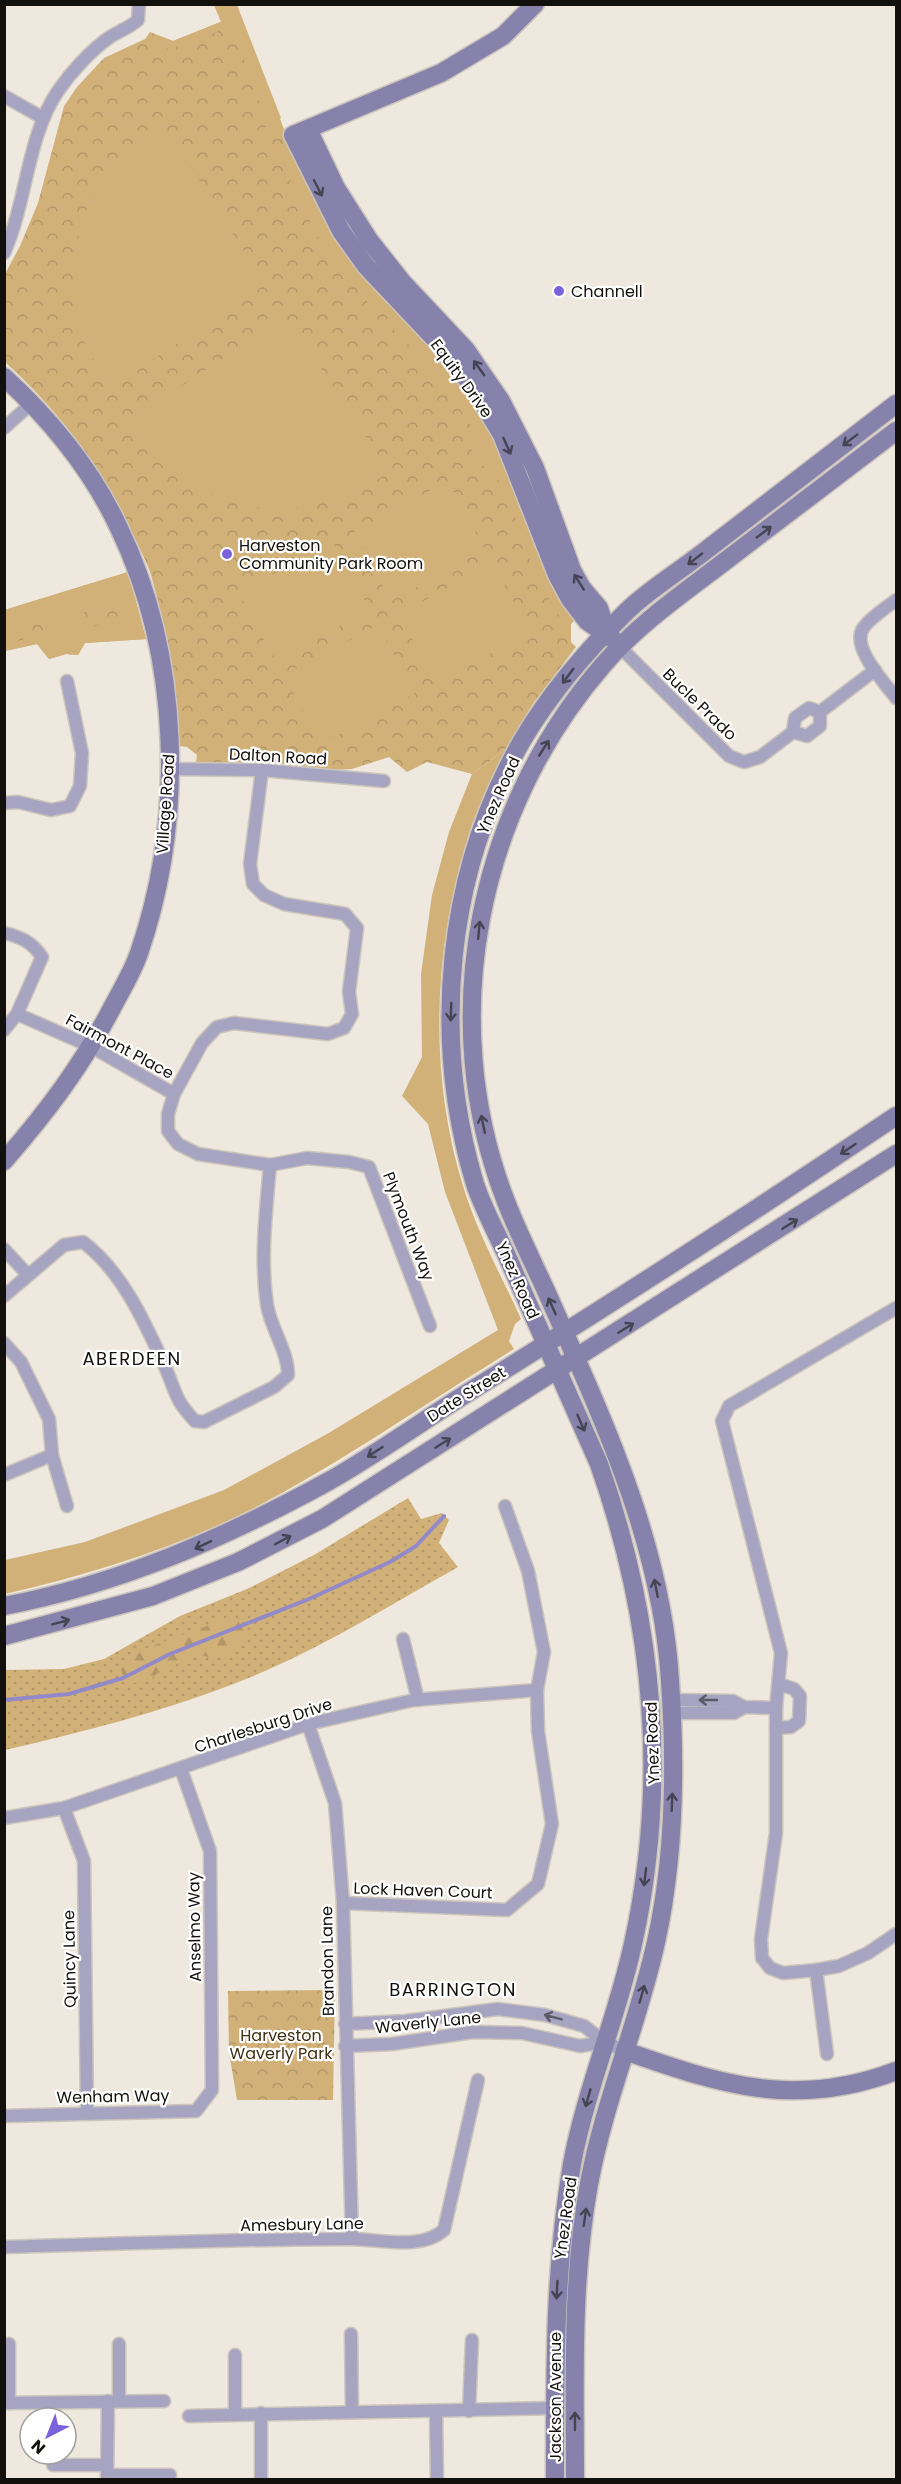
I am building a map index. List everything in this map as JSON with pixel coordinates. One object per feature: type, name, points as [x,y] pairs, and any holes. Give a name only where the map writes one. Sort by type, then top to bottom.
[{"type":"main road","name":"Equity Drive","points":[[535,4],[503,36],[441,73],[301,132],[341,231],[366,266],[435,339],[474,388],[510,452],[557,575],[570,599],[587,621],[607,632],[620,647]]},
{"type":"main road","name":"Village Road","points":[[4,378],[32,402],[81,462],[119,528],[134,563],[159,653],[170,769],[167,821],[150,913],[138,955],[92,1047],[45,1115],[4,1161]]},
{"type":"main road","name":"Ynez Road","points":[[556,2316],[560,2243],[578,2133],[633,1946],[645,1879],[652,1806],[654,1753],[652,1711],[632,1572],[609,1492],[476,1185],[453,1079],[450,1031],[452,977],[458,923],[470,865],[486,819],[523,739],[548,703],[607,632],[630,608],[897,404]]},
{"type":"main road","name":"Ynez Road","points":[[575,2317],[578,2264],[589,2184],[656,1940],[667,1873],[672,1814],[672,1707],[668,1663],[649,1551],[619,1458],[504,1198],[483,1128],[472,1059],[473,981],[481,907],[503,832],[536,760],[603,665],[620,647],[677,598],[897,431]]},
{"type":"main road","name":"Date Street","points":[[4,1606],[43,1599],[192,1550],[238,1529],[332,1479],[705,1244],[897,1116]]},
{"type":"main road","name":"Date Street","points":[[4,1636],[153,1596],[273,1545],[330,1514],[897,1154]]},
{"type":"main road","points":[[639,1610],[651,1625],[659,1699],[672,1707]]},
{"type":"main road","points":[[625,2050],[712,2079],[784,2091],[805,2092],[843,2088],[897,2071]]},
{"type":"main road","name":"Jackson Avenue","points":[[555,2480],[556,2316]]},
{"type":"main road","name":"Jackson Avenue","points":[[575,2317],[575,2480]]},
{"type":"street","points":[[5,252],[17,219],[43,118],[58,90],[110,37],[138,20],[139,4]]},
{"type":"street","points":[[4,96],[43,118]]},
{"type":"street","points":[[4,428],[32,402]]},
{"type":"street","points":[[897,600],[862,628],[859,640],[866,659],[897,698]]},
{"type":"street","name":"Bucle Prado","points":[[620,647],[729,756],[744,762],[760,757],[793,732],[795,718],[809,708],[820,712]]},
{"type":"street","name":"Bucle Prado","points":[[820,712],[875,670]]},
{"type":"street","points":[[4,803],[18,802],[51,810],[70,806],[80,786],[82,753],[67,681]]},
{"type":"street","name":"Bucle Prado","points":[[793,732],[807,736],[820,726],[820,712]]},
{"type":"street","name":"Dalton Road","points":[[170,769],[262,770],[384,781]]},
{"type":"street","points":[[174,1094],[202,1043],[217,1027],[234,1023],[328,1034],[344,1028],[352,1014],[350,992],[357,928],[345,914],[285,904],[264,895],[254,884],[250,864],[262,770]]},
{"type":"street","points":[[4,933],[18,936],[34,946],[42,957],[17,1014],[4,1030]]},
{"type":"street","name":"Fairmont Place","points":[[17,1014],[92,1047],[174,1094]]},
{"type":"street","name":"Plymouth Way","points":[[174,1094],[168,1114],[168,1131],[178,1144],[198,1154],[270,1166],[306,1158],[349,1162],[369,1167],[430,1326]]},
{"type":"street","points":[[4,1296],[63,1245],[83,1242],[100,1255],[146,1327],[177,1402],[195,1421],[204,1422],[274,1387],[288,1376],[288,1363],[276,1339],[267,1306],[263,1269],[270,1166]]},
{"type":"street","points":[[4,1249],[27,1274]]},
{"type":"street","points":[[897,1308],[729,1407],[723,1413],[722,1421],[781,1653],[776,1708],[776,1833],[761,1939],[762,1958],[770,1968],[783,1973],[816,1970],[849,1962],[897,1934]]},
{"type":"street","points":[[4,1343],[21,1362],[49,1419],[52,1455],[67,1506]]},
{"type":"street","points":[[4,1475],[52,1455]]},
{"type":"street","name":"Lock Haven Court","points":[[343,1904],[507,1910],[538,1884],[552,1824],[538,1731],[537,1690],[544,1652],[528,1571],[505,1506]]},
{"type":"street","points":[[403,1639],[418,1700]]},
{"type":"street","points":[[776,1728],[790,1727],[799,1721],[800,1713],[800,1696],[794,1689],[779,1684]]},
{"type":"street","name":"Charlesburg Drive","points":[[4,1818],[64,1808],[308,1724],[418,1700],[537,1690]]},
{"type":"street","points":[[672,1707],[734,1713],[744,1707],[776,1708]]},
{"type":"street","name":"Brandon Lane","points":[[308,1724],[335,1803],[343,1904],[345,2046],[352,2239]]},
{"type":"street","name":"Anselmo Way","points":[[181,1769],[210,1851],[212,2090]]},
{"type":"street","name":"Quincy Lane","points":[[64,1808],[84,1861],[87,2114]]},
{"type":"street","points":[[816,1970],[827,2054]]},
{"type":"street","name":"Waverly Lane","points":[[345,2024],[406,2021],[498,2009],[545,2015],[584,2026],[605,2042]]},
{"type":"street","name":"Waverly Lane","points":[[345,2046],[392,2044],[473,2032],[522,2033],[580,2046],[605,2042]]},
{"type":"street","points":[[605,2042],[625,2050]]},
{"type":"street","name":"Amesbury Lane","points":[[4,2247],[352,2239],[421,2241],[434,2238],[444,2230],[478,2080]]},
{"type":"street","name":"Wenham Way","points":[[4,2116],[196,2111],[212,2090]]},
{"type":"street","points":[[351,2334],[352,2412]]},
{"type":"street","points":[[469,2411],[472,2340]]},
{"type":"street","points":[[9,2344],[7,2403],[165,2401]]},
{"type":"street","points":[[107,2473],[119,2344]]},
{"type":"street","points":[[235,2355],[235,2414]]},
{"type":"street","points":[[189,2416],[555,2408]]},
{"type":"street","points":[[436,2412],[437,2480]]},
{"type":"street","points":[[261,2413],[261,2480]]},
{"type":"street","points":[[60,2466],[107,2473],[170,2475]]},
{"type":"green space","points":[[214,5],[237,5],[281,118],[278,120],[278,132],[261,137],[258,130],[268,126],[233,29],[226,32],[222,30],[169,50],[157,35],[173,41],[221,22]]},
{"type":"green space","points":[[240,14],[290,145],[433,345],[576,618],[571,624],[571,642],[576,647],[532,705],[507,748],[472,774],[427,762],[407,772],[389,757],[352,769],[336,770],[277,763],[196,762],[197,755],[187,747],[179,746],[173,681],[157,596],[151,575],[122,512],[94,465],[62,421],[5,362],[5,274],[20,246],[38,203],[64,106],[77,87],[104,58],[145,39],[150,32],[173,41]]},
{"type":"green space","points":[[164,125],[263,281],[262,287],[110,388],[86,345],[78,323],[75,271],[79,237],[88,206],[104,177],[131,148]]},
{"type":"green space","points":[[279,145],[281,150],[293,149],[355,260],[352,263],[363,278],[367,275],[380,291],[372,308],[375,311],[368,318],[361,311],[369,304],[317,236],[278,155],[269,158],[266,150]]},
{"type":"green space","points":[[401,313],[433,345],[481,409],[576,618],[571,628],[566,627],[536,577],[505,487],[478,461],[466,440],[476,434],[467,419],[437,378],[403,339],[391,327],[383,334],[376,326],[383,320],[386,322]]},
{"type":"green space","points":[[282,320],[290,321],[389,472],[353,492],[317,504],[282,509],[248,506],[215,495],[184,477],[156,452],[131,419]]},
{"type":"green space","points":[[448,481],[485,550],[391,601],[354,532]]},
{"type":"green space","points":[[332,542],[370,610],[276,661],[239,593]]},
{"type":"green space","points":[[493,564],[530,632],[436,683],[399,614]]},
{"type":"green space","points":[[128,572],[146,639],[85,643],[78,655],[66,654],[49,659],[37,644],[5,651],[4,610]]},
{"type":"green space","points":[[128,572],[146,639],[85,643],[78,655],[66,654],[49,659],[37,644],[5,651],[5,647],[68,623],[80,623],[82,630],[102,624],[124,625],[125,619],[120,616],[127,608],[124,605],[115,609],[84,612],[80,616],[55,619],[40,625],[24,623],[16,630],[5,633],[5,610]]},
{"type":"green space","points":[[378,625],[415,693],[321,744],[284,675]]},
{"type":"green space","points":[[507,748],[474,819],[455,886],[447,928],[439,1015],[444,1102],[452,1144],[475,1220],[521,1319],[515,1324],[509,1341],[514,1349],[350,1453],[284,1492],[221,1524],[130,1560],[5,1594],[5,1560],[85,1542],[224,1490],[327,1434],[498,1330],[445,1192],[428,1124],[402,1096],[422,1057],[421,974],[432,895],[449,832],[472,774]]},
{"type":"green space","points":[[408,1498],[421,1519],[442,1513],[449,1520],[439,1543],[458,1567],[321,1644],[236,1683],[122,1721],[5,1750],[5,1670],[64,1669],[104,1659],[180,1616],[247,1589],[314,1555]]},
{"type":"green space","points":[[234,1616],[245,1625],[249,1636],[229,1655],[216,1659],[200,1655],[160,1671],[148,1681],[132,1683],[123,1678],[121,1668],[144,1649]]},
{"type":"green space","name":"Harveston Waverly Park","points":[[335,1990],[333,2100],[237,2100],[229,2052],[228,1991]]},
{"type":"waterway","points":[[4,1700],[69,1694],[123,1678],[170,1654],[309,1599],[390,1562],[416,1546],[444,1516]]},
{"type":"place","name":"Channell","points":[[559,291]]},
{"type":"place","name":"Harveston Community Park Room","points":[[227,554]]},
{"type":"district","name":"ABERDEEN","points":[[132,1359]]},
{"type":"district","name":"BARRINGTON","points":[[453,1990]]}]
